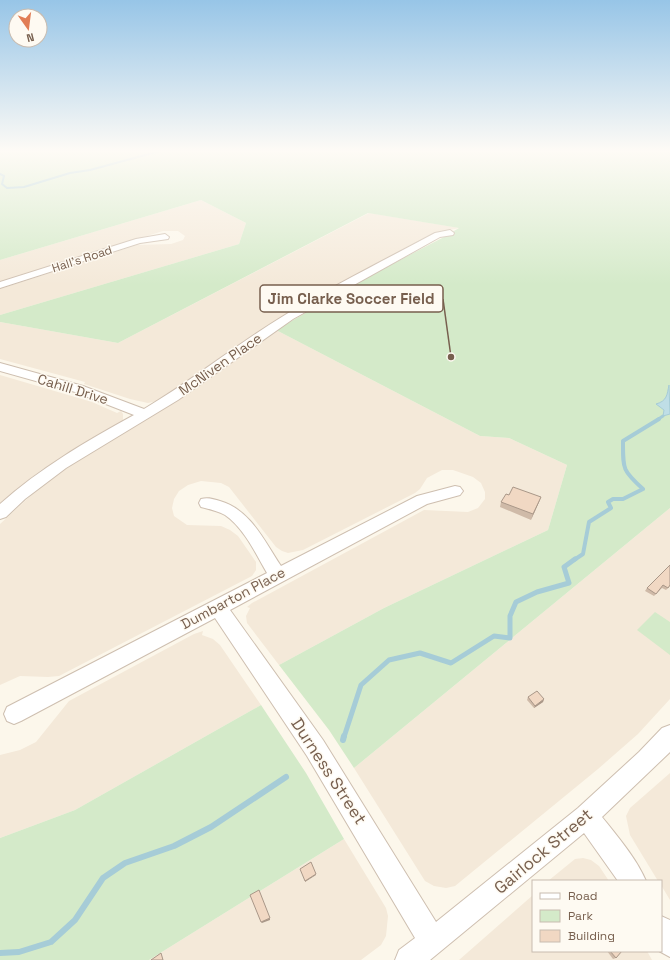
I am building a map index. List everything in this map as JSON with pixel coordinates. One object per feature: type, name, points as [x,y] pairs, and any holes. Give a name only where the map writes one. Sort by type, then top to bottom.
[{"type":"street","name":"McNiven Place","points":[[0,513],[23,491],[51,470],[145,414],[204,376],[270,330],[319,300],[438,236],[450,233]]},
{"type":"street","name":"Hall's Road","points":[[0,285],[139,241],[165,237]]},
{"type":"street","name":"Cahill Drive","points":[[0,367],[79,389],[145,414]]},
{"type":"street","name":"Dumbarton Place","points":[[14,714],[217,606],[422,500],[455,491]]},
{"type":"street","points":[[207,503],[222,507],[233,513],[242,521],[278,575]]},
{"type":"street","name":"Durness Street","points":[[217,606],[316,748],[433,942]]},
{"type":"street","name":"Gairlock Street","points":[[409,960],[586,816],[647,760],[670,736]]},
{"type":"street","points":[[586,816],[610,846],[632,880]]},
{"type":"street","points":[[662,931],[670,944]]},
{"type":"shaded area","points":[[201,200],[246,223],[239,244],[0,315],[0,289],[137,245],[171,244],[183,240],[185,236],[178,231],[163,231],[0,282],[0,260]]},
{"type":"shaded area","points":[[369,213],[460,228],[439,232],[403,252],[161,400],[148,403],[130,399],[84,384],[85,382],[0,359],[0,322],[118,343]]},
{"type":"shaded area","points":[[276,330],[480,436],[509,438],[567,465],[548,530],[384,608],[279,665],[247,623],[246,616],[250,608],[247,607],[424,510],[468,512],[478,508],[485,499],[485,492],[481,483],[473,477],[453,470],[442,470],[427,478],[420,489],[415,493],[303,550],[288,553],[276,547],[229,487],[221,483],[201,481],[188,485],[179,491],[174,499],[172,508],[174,516],[187,525],[221,526],[238,536],[256,562],[256,570],[252,576],[59,676],[20,676],[0,685],[0,524],[60,471],[158,412]]},
{"type":"shaded area","points":[[0,375],[92,402],[117,413],[121,411],[123,414],[123,421],[110,431],[41,470],[0,503]]},
{"type":"shaded area","points":[[670,508],[670,699],[638,734],[598,769],[455,886],[446,888],[434,886],[425,881],[354,768]]},
{"type":"shaded area","points":[[203,631],[202,635],[213,639],[220,645],[261,705],[75,810],[0,838],[0,755],[20,750],[36,742],[69,701],[194,634]]},
{"type":"shaded area","points":[[670,773],[670,900],[662,887],[662,880],[657,880],[630,835],[626,816],[630,808]]},
{"type":"shaded area","points":[[344,839],[386,908],[388,916],[386,936],[381,945],[361,960],[149,960]]},
{"type":"shaded area","points":[[583,858],[591,860],[599,866],[608,880],[549,880],[575,859]]},
{"type":"shaded area","points":[[532,896],[532,952],[648,952],[652,960],[459,960]]},
{"type":"green space","points":[[0,196],[670,196],[670,508],[354,768],[329,730],[279,665],[384,608],[548,530],[567,465],[509,438],[480,436],[276,330],[375,273],[459,228],[368,213],[118,343],[0,322],[0,315],[239,244],[246,223],[201,200],[0,260]]},
{"type":"green space","points":[[655,612],[670,622],[670,655],[637,630]]},
{"type":"green space","points":[[261,705],[306,773],[344,839],[149,960],[0,960],[0,838],[75,810]]},
{"type":"water","points":[[669,385],[670,414],[663,416],[664,410],[656,404],[660,403],[667,395]]},
{"type":"building","points":[[513,487],[541,497],[533,514],[501,502],[506,494],[509,495]]},
{"type":"building","points":[[670,565],[670,585],[668,588],[663,585],[656,594],[647,588]]},
{"type":"building","points":[[537,691],[544,699],[535,706],[528,697]]},
{"type":"building","points":[[311,862],[316,874],[305,881],[300,869]]},
{"type":"building","points":[[259,890],[270,918],[261,922],[250,895]]},
{"type":"building","points":[[611,952],[621,952],[616,958]]},
{"type":"building","points":[[161,953],[163,960],[151,960]]},
{"type":"waterway","points":[[657,420],[663,416]]},
{"type":"waterway","points":[[574,560],[583,554],[589,522],[611,508],[608,502],[613,499],[623,499],[643,489],[627,473],[623,458],[623,441],[659,419]]},
{"type":"waterway","points":[[344,737],[361,685],[389,660],[420,653],[451,663],[494,636],[510,638],[510,616],[516,602],[537,592],[569,583],[564,567],[575,559]]},
{"type":"waterway","points":[[343,740],[344,736]]},
{"type":"waterway","points":[[0,953],[19,952],[51,942],[75,920],[103,878],[125,863],[174,846],[211,827],[286,777]]},
{"type":"place","name":"Jim Clarke Soccer Field","points":[[451,357]]}]
